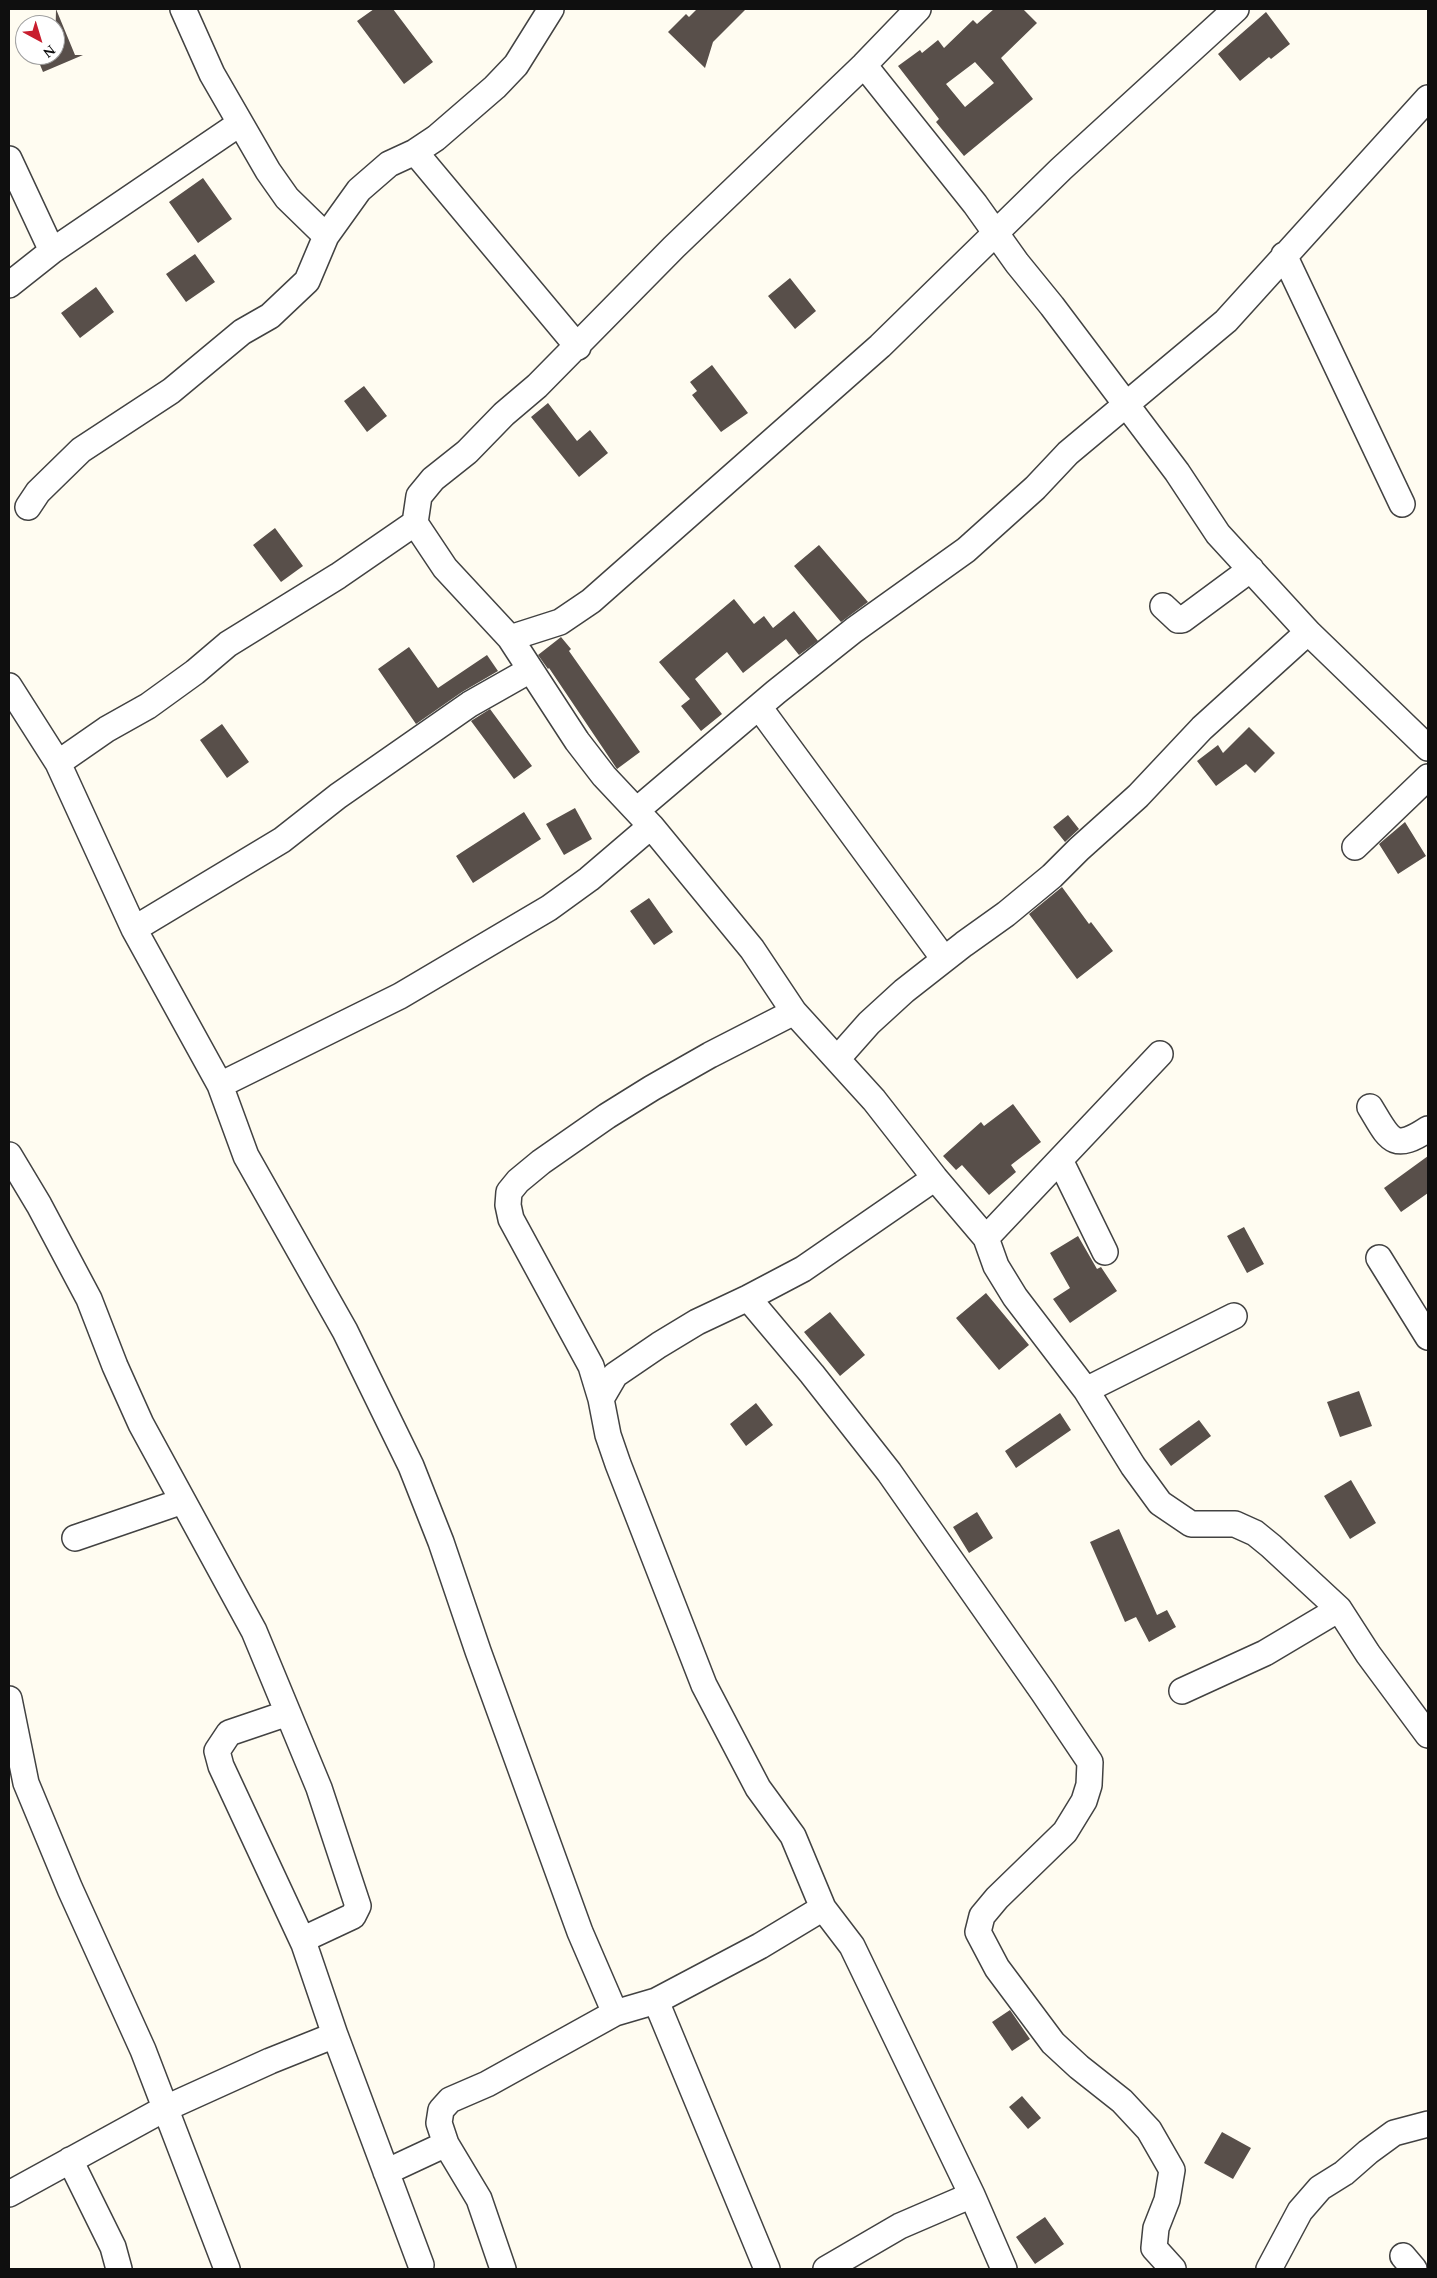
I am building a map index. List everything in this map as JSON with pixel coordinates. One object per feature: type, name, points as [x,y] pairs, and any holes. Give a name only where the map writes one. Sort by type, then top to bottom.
[{"type":"street","points":[[28,507],[38,492],[81,450],[171,391],[242,332],[270,316],[307,280],[326,236],[359,190],[389,164],[415,152],[436,138],[495,87],[516,65],[551,9]]},
{"type":"street","points":[[918,9],[864,65],[674,247],[538,386],[504,414],[468,452],[433,479],[419,496],[415,523],[445,568],[510,638],[577,741],[604,776],[644,818],[752,949],[794,1012],[838,1058],[874,1100],[935,1178],[986,1238],[996,1266],[1015,1297],[1086,1390],[1160,1503],[1192,1524],[1236,1524],[1255,1533],[1339,1609],[1368,1654],[1428,1735]]},
{"type":"street","points":[[510,638],[560,622],[591,601],[880,346],[994,232],[1115,118],[1236,9]]},
{"type":"street","points":[[185,10],[212,74],[239,124],[287,198],[326,236]]},
{"type":"street","points":[[864,65],[975,204],[994,232],[1052,306],[1124,405],[1177,472],[1218,534],[1308,632],[1428,748]]},
{"type":"street","points":[[220,1085],[400,996],[510,932],[589,879],[644,818],[759,707],[854,630],[966,550],[1035,488],[1068,453],[1226,321],[1428,98]]},
{"type":"street","points":[[9,285],[52,250],[239,124]]},
{"type":"street","points":[[415,152],[578,347]]},
{"type":"street","points":[[9,159],[52,250]]},
{"type":"street","points":[[1284,255],[1402,504]]},
{"type":"street","points":[[58,763],[107,729],[148,706],[195,672],[228,644],[338,576],[415,523]]},
{"type":"street","points":[[1163,606],[1178,620],[1182,620],[1250,569]]},
{"type":"street","points":[[838,1058],[883,1010],[944,959],[1006,914],[1052,876],[1138,796],[1202,728],[1308,632]]},
{"type":"street","points":[[134,929],[282,840],[338,796],[470,704],[530,670]]},
{"type":"street","points":[[9,686],[58,763],[134,929],[220,1085],[246,1156],[344,1331],[411,1466],[441,1542],[478,1651],[580,1932],[615,2013]]},
{"type":"street","points":[[759,707],[944,959]]},
{"type":"street","points":[[1355,847],[1428,777]]},
{"type":"street","points":[[794,1012],[710,1055],[607,1116],[541,1162],[518,1181],[509,1192],[508,1205],[511,1219],[591,1366],[601,1399],[608,1435],[618,1464],[704,1685],[758,1788],[793,1836],[822,1908],[852,1946],[972,2195],[1004,2269]]},
{"type":"street","points":[[986,1238],[1160,1054]]},
{"type":"street","points":[[1370,1107],[1389,1137],[1396,1141],[1407,1140],[1428,1129]]},
{"type":"street","points":[[9,1155],[89,1298],[115,1366],[141,1424],[254,1631],[319,1788],[358,1906],[353,1916],[306,1938],[304,1944]]},
{"type":"street","points":[[1060,1160],[1105,1252]]},
{"type":"street","points":[[601,1399],[615,1376],[659,1345],[697,1322],[803,1269],[935,1178]]},
{"type":"street","points":[[1379,1258],[1428,1336]]},
{"type":"street","points":[[748,1298],[812,1374],[889,1472],[1090,1762],[1089,1785],[1084,1802],[1065,1832],[987,1910],[982,1916],[978,1932],[997,1968],[1053,2043],[1079,2067],[1122,2101],[1149,2130],[1172,2170],[1168,2200],[1156,2228],[1154,2248],[1173,2269]]},
{"type":"street","points":[[1086,1390],[1234,1316]]},
{"type":"street","points":[[75,1538],[183,1501]]},
{"type":"street","points":[[1182,1691],[1265,1652],[1339,1609]]},
{"type":"street","points":[[9,1699],[26,1783],[70,1889],[143,2050],[164,2109],[227,2269]]},
{"type":"street","points":[[288,1713],[230,1733],[217,1751],[221,1766],[304,1944],[335,2035],[421,2265]]},
{"type":"street","points":[[503,2269],[479,2199],[446,2144],[439,2123],[442,2110],[450,2100],[487,2084],[615,2013],[656,2001],[760,1946],[822,1908]]},
{"type":"street","points":[[656,2001],[766,2269]]},
{"type":"street","points":[[9,2194],[164,2109],[270,2061],[335,2035]]},
{"type":"street","points":[[1269,2269],[1300,2210],[1320,2188],[1344,2173],[1394,2133],[1428,2124]]},
{"type":"street","points":[[386,2172],[446,2144]]},
{"type":"street","points":[[70,2160],[113,2248],[118,2269]]},
{"type":"street","points":[[826,2269],[900,2226],[972,2195]]},
{"type":"building","points":[[374,9],[393,9],[433,62],[404,84],[357,21]]},
{"type":"building","points":[[697,9],[746,9],[713,42],[705,68],[668,32],[686,14],[689,17]]},
{"type":"building","points":[[994,9],[1023,9],[1037,23],[1001,58],[1033,99],[964,156],[936,122],[939,119],[898,66],[920,50],[922,53],[938,40],[944,48],[973,20],[977,24]],"holes":[[[975,62],[994,83],[965,107],[946,84]]]},
{"type":"building","points":[[1266,12],[1290,44],[1271,59],[1269,57],[1240,81],[1218,54]]},
{"type":"building","points":[[65,31],[75,55],[83,55],[65,63]]},
{"type":"building","points":[[40,65],[59,65],[43,72]]},
{"type":"building","points":[[203,178],[232,219],[198,243],[169,202]]},
{"type":"building","points":[[195,254],[215,282],[186,302],[166,274]]},
{"type":"building","points":[[790,278],[816,311],[795,329],[768,296]]},
{"type":"building","points":[[96,287],[114,312],[80,338],[61,313]]},
{"type":"building","points":[[712,365],[748,413],[721,432],[692,395],[697,391],[690,382]]},
{"type":"building","points":[[364,386],[387,416],[367,432],[344,401]]},
{"type":"building","points":[[548,403],[577,441],[590,430],[608,453],[579,477],[531,417]]},
{"type":"building","points":[[275,528],[303,566],[281,582],[253,545]]},
{"type":"building","points":[[819,545],[868,602],[841,622],[794,566]]},
{"type":"building","points":[[734,599],[754,624],[764,616],[773,628],[794,611],[818,641],[799,655],[786,639],[743,673],[727,652],[695,679],[722,714],[701,731],[681,706],[690,699],[659,662]]},
{"type":"building","points":[[561,637],[640,752],[617,769],[549,668],[538,655]]},
{"type":"building","points":[[409,647],[438,688],[487,655],[498,671],[462,692],[416,724],[378,669]]},
{"type":"building","points":[[490,709],[532,766],[514,779],[471,721]]},
{"type":"building","points":[[222,724],[249,762],[227,778],[200,740]]},
{"type":"building","points":[[1249,727],[1275,753],[1255,773],[1246,764],[1216,786],[1197,761],[1218,745],[1223,753]]},
{"type":"building","points":[[575,808],[592,839],[564,855],[546,824]]},
{"type":"building","points":[[524,812],[541,839],[473,883],[456,856]]},
{"type":"building","points":[[1068,815],[1079,829],[1065,842],[1053,827]]},
{"type":"building","points":[[1405,822],[1426,856],[1398,874],[1379,844]]},
{"type":"building","points":[[1062,887],[1089,924],[1091,922],[1113,951],[1077,979],[1029,914]]},
{"type":"building","points":[[649,898],[673,932],[654,945],[630,911]]},
{"type":"building","points":[[1013,1104],[1041,1142],[1011,1165],[1016,1172],[989,1195],[962,1165],[956,1170],[943,1156],[981,1122],[984,1126]]},
{"type":"building","points":[[1428,1156],[1428,1193],[1401,1212],[1384,1188]]},
{"type":"building","points":[[1244,1227],[1264,1264],[1247,1273],[1227,1236]]},
{"type":"building","points":[[1078,1236],[1097,1269],[1101,1267],[1117,1291],[1070,1323],[1053,1299],[1070,1288],[1050,1253]]},
{"type":"building","points":[[986,1293],[1029,1345],[999,1370],[956,1318]]},
{"type":"building","points":[[830,1312],[865,1355],[840,1376],[804,1332]]},
{"type":"building","points":[[1359,1391],[1372,1426],[1340,1437],[1327,1402]]},
{"type":"building","points":[[756,1403],[773,1425],[746,1446],[730,1424]]},
{"type":"building","points":[[1060,1413],[1071,1430],[1016,1468],[1005,1451]]},
{"type":"building","points":[[1199,1420],[1211,1436],[1171,1466],[1159,1449]]},
{"type":"building","points":[[1351,1480],[1376,1523],[1350,1539],[1324,1496]]},
{"type":"building","points":[[977,1512],[993,1538],[969,1553],[953,1527]]},
{"type":"building","points":[[1119,1529],[1157,1615],[1167,1610],[1176,1627],[1149,1642],[1136,1617],[1125,1622],[1090,1542]]},
{"type":"building","points":[[1010,2010],[1030,2039],[1012,2051],[992,2022]]},
{"type":"building","points":[[1022,2096],[1041,2118],[1028,2129],[1009,2107]]},
{"type":"building","points":[[1222,2132],[1251,2148],[1233,2179],[1204,2163]]},
{"type":"building","points":[[1045,2217],[1064,2244],[1035,2264],[1016,2237]]}]
